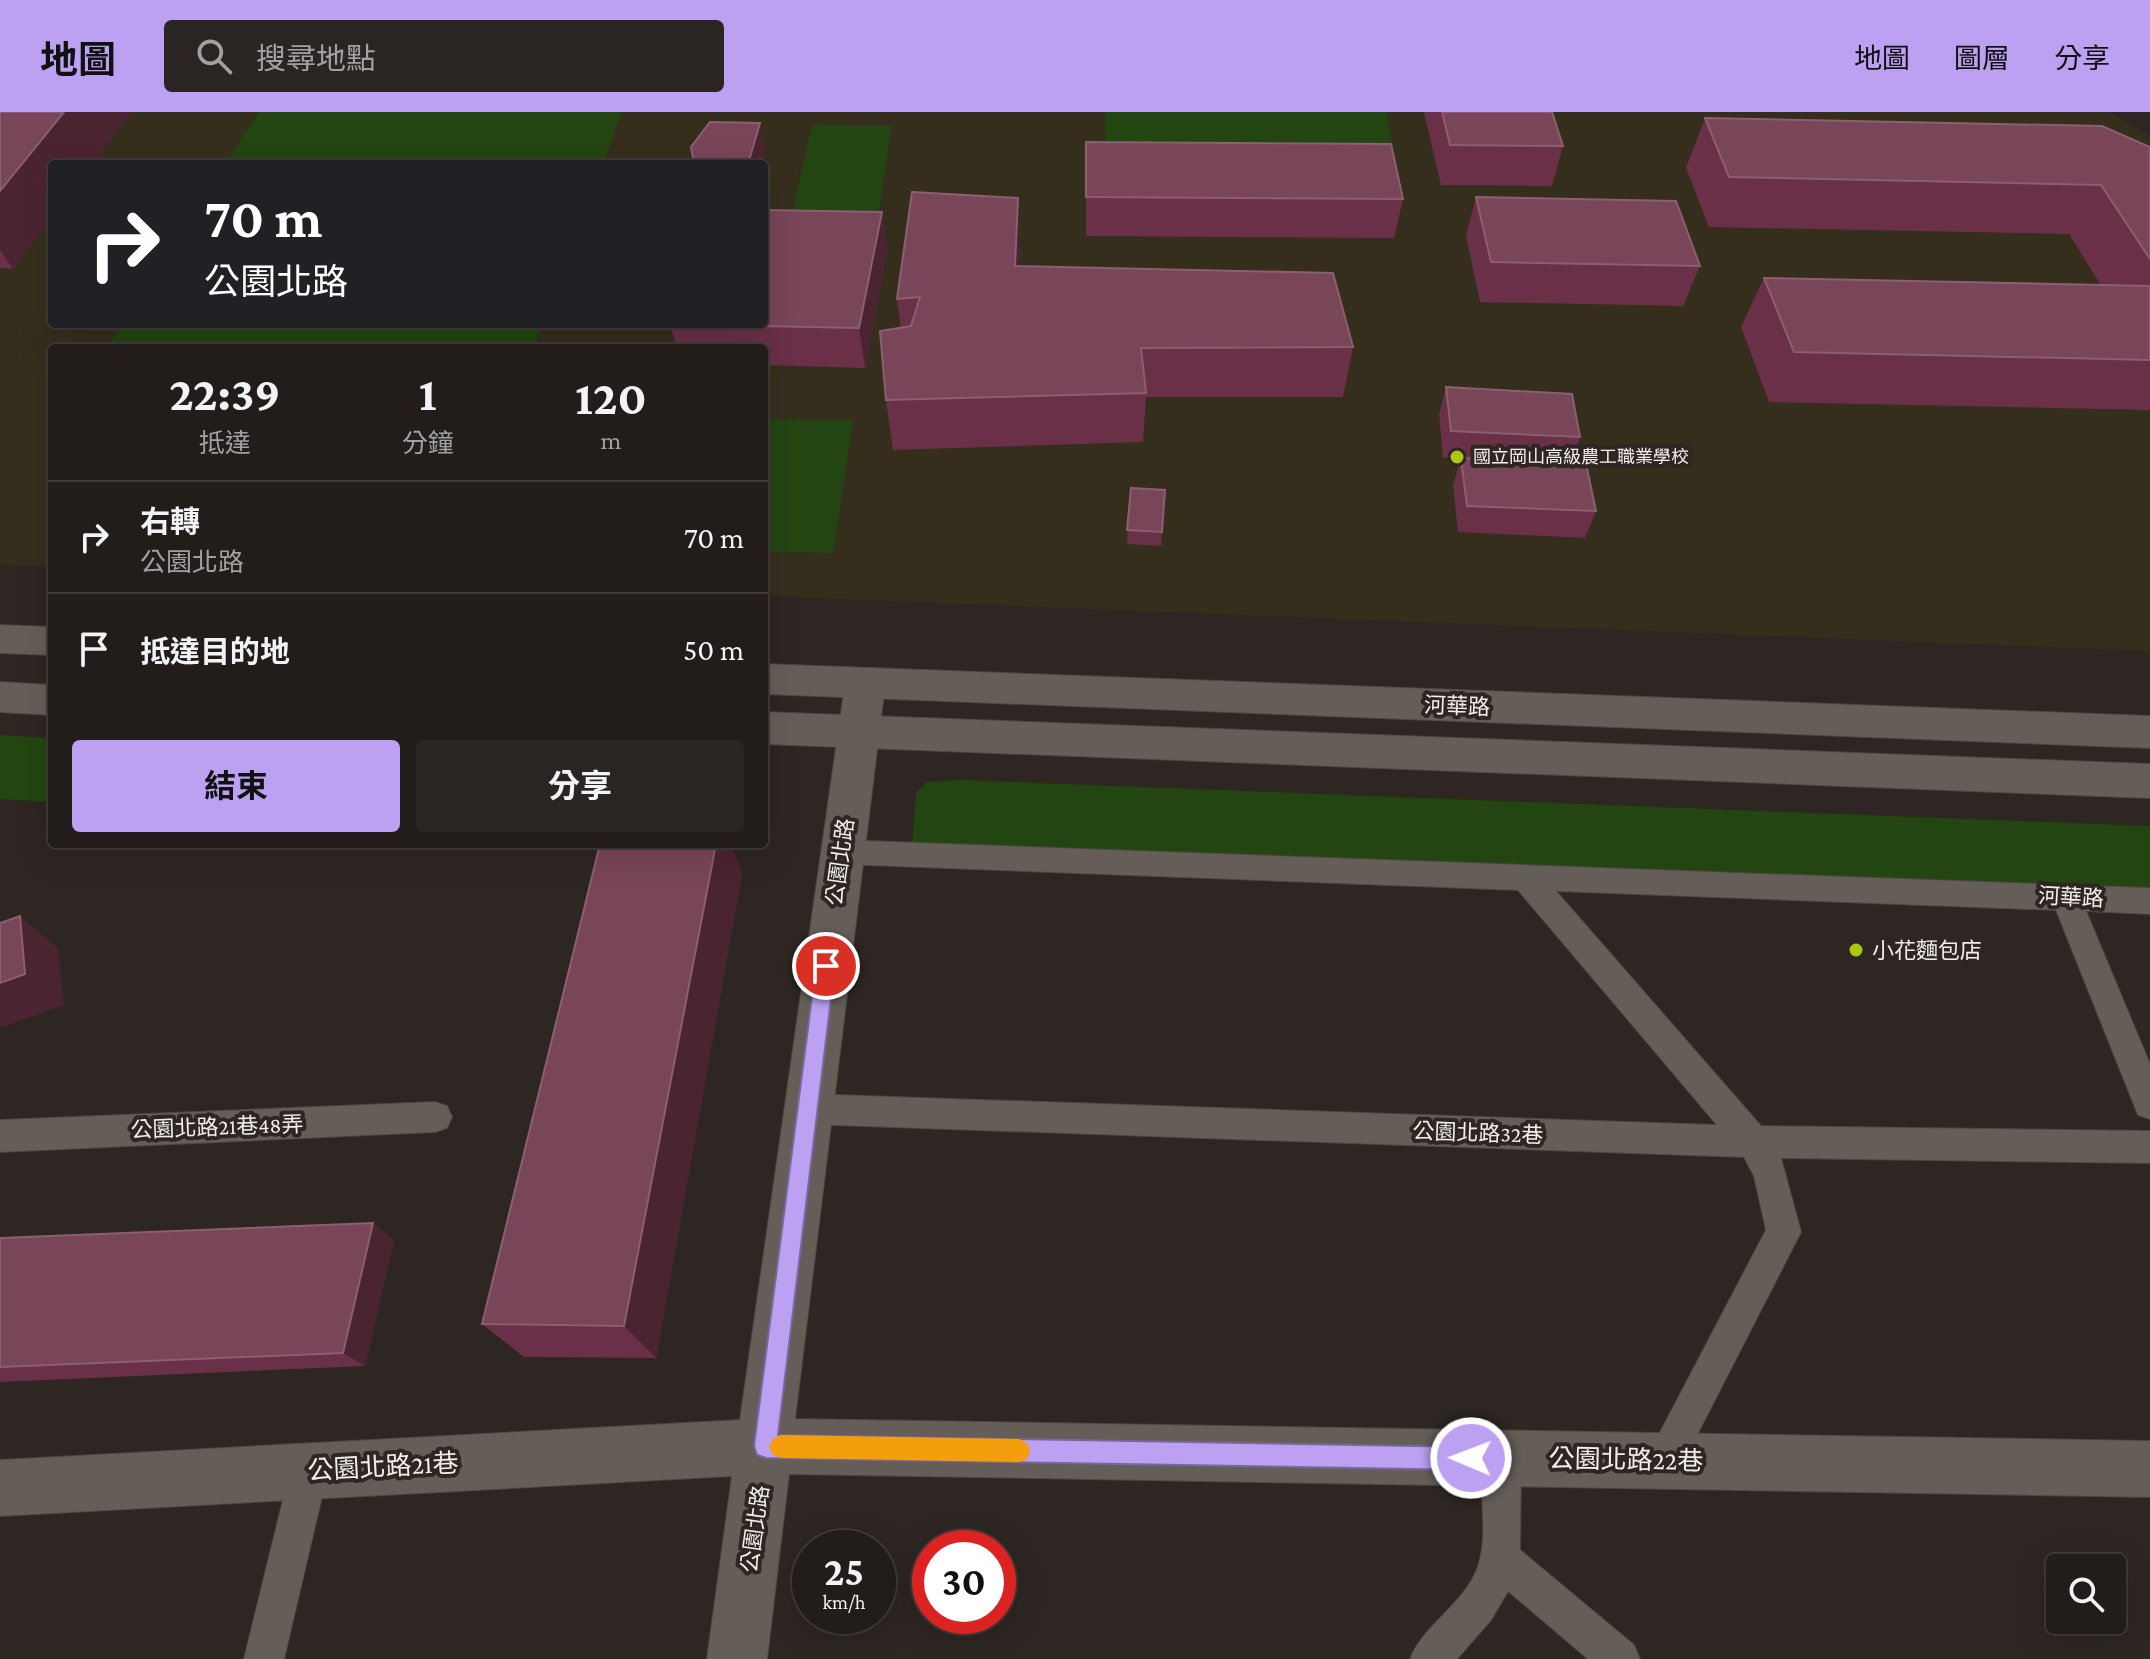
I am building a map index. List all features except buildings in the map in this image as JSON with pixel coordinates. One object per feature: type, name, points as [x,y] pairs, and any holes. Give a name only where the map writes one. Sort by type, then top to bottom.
[{"type":"street","points":[[0,639],[48,641]]},
{"type":"street","name":"河華路","points":[[768,680],[862,708],[2150,781]]},
{"type":"street","points":[[0,697],[48,700]]},
{"type":"street","name":"河華路","points":[[768,727],[862,708],[2150,732]]},
{"type":"street","name":"公園北路","points":[[737,1659],[862,708]]},
{"type":"street","name":"公園北路22巷","points":[[766,1446],[2150,1469]]},
{"type":"street","name":"公園北路21巷","points":[[0,1488],[766,1446]]},
{"type":"lane","name":"河華路","points":[[841,852],[2150,901]]},
{"type":"lane","points":[[1527,879],[1753,1142],[1770,1171],[1784,1232],[1664,1461]]},
{"type":"lane","points":[[2065,896],[2150,1104]]},
{"type":"lane","name":"公園北路32巷","points":[[807,1109],[1753,1142],[2150,1147]]},
{"type":"lane","name":"公園北路21巷48弄","points":[[0,1136],[435,1117]]},
{"type":"lane","points":[[1430,1659],[1484,1596],[1499,1558],[1504,1528],[1502,1459]]},
{"type":"lane","points":[[264,1659],[309,1471]]},
{"type":"lane","points":[[1499,1558],[1620,1659]]},
{"type":"shaded area","name":"國立岡山高級農工職業學校","points":[[0,112],[2110,112],[2150,136],[2150,651],[768,596],[768,344],[48,344],[48,567],[0,565]]},
{"type":"green space","points":[[259,112],[622,112],[604,160],[228,160]]},
{"type":"green space","points":[[1105,112],[1386,112],[1398,170],[1106,167]]},
{"type":"green space","points":[[812,125],[892,126],[878,215],[792,214]]},
{"type":"green space","points":[[120,328],[542,328],[536,344],[110,344]]},
{"type":"green space","points":[[768,419],[853,420],[833,553],[768,552]]},
{"type":"green space","points":[[0,735],[48,738],[48,802],[0,799]]},
{"type":"green space","points":[[959,780],[2150,826],[2150,890],[912,847],[916,793],[927,782]]},
{"type":"slow traffic","points":[[781,1447],[1019,1451]]},
{"type":"place","name":"國立岡山高級農工職業學校","points":[[1457,457]]},
{"type":"place","name":"小花麵包店","points":[[1856,950]]},
{"type":"route","points":[[826,966],[766,1446],[1471,1458]]}]
